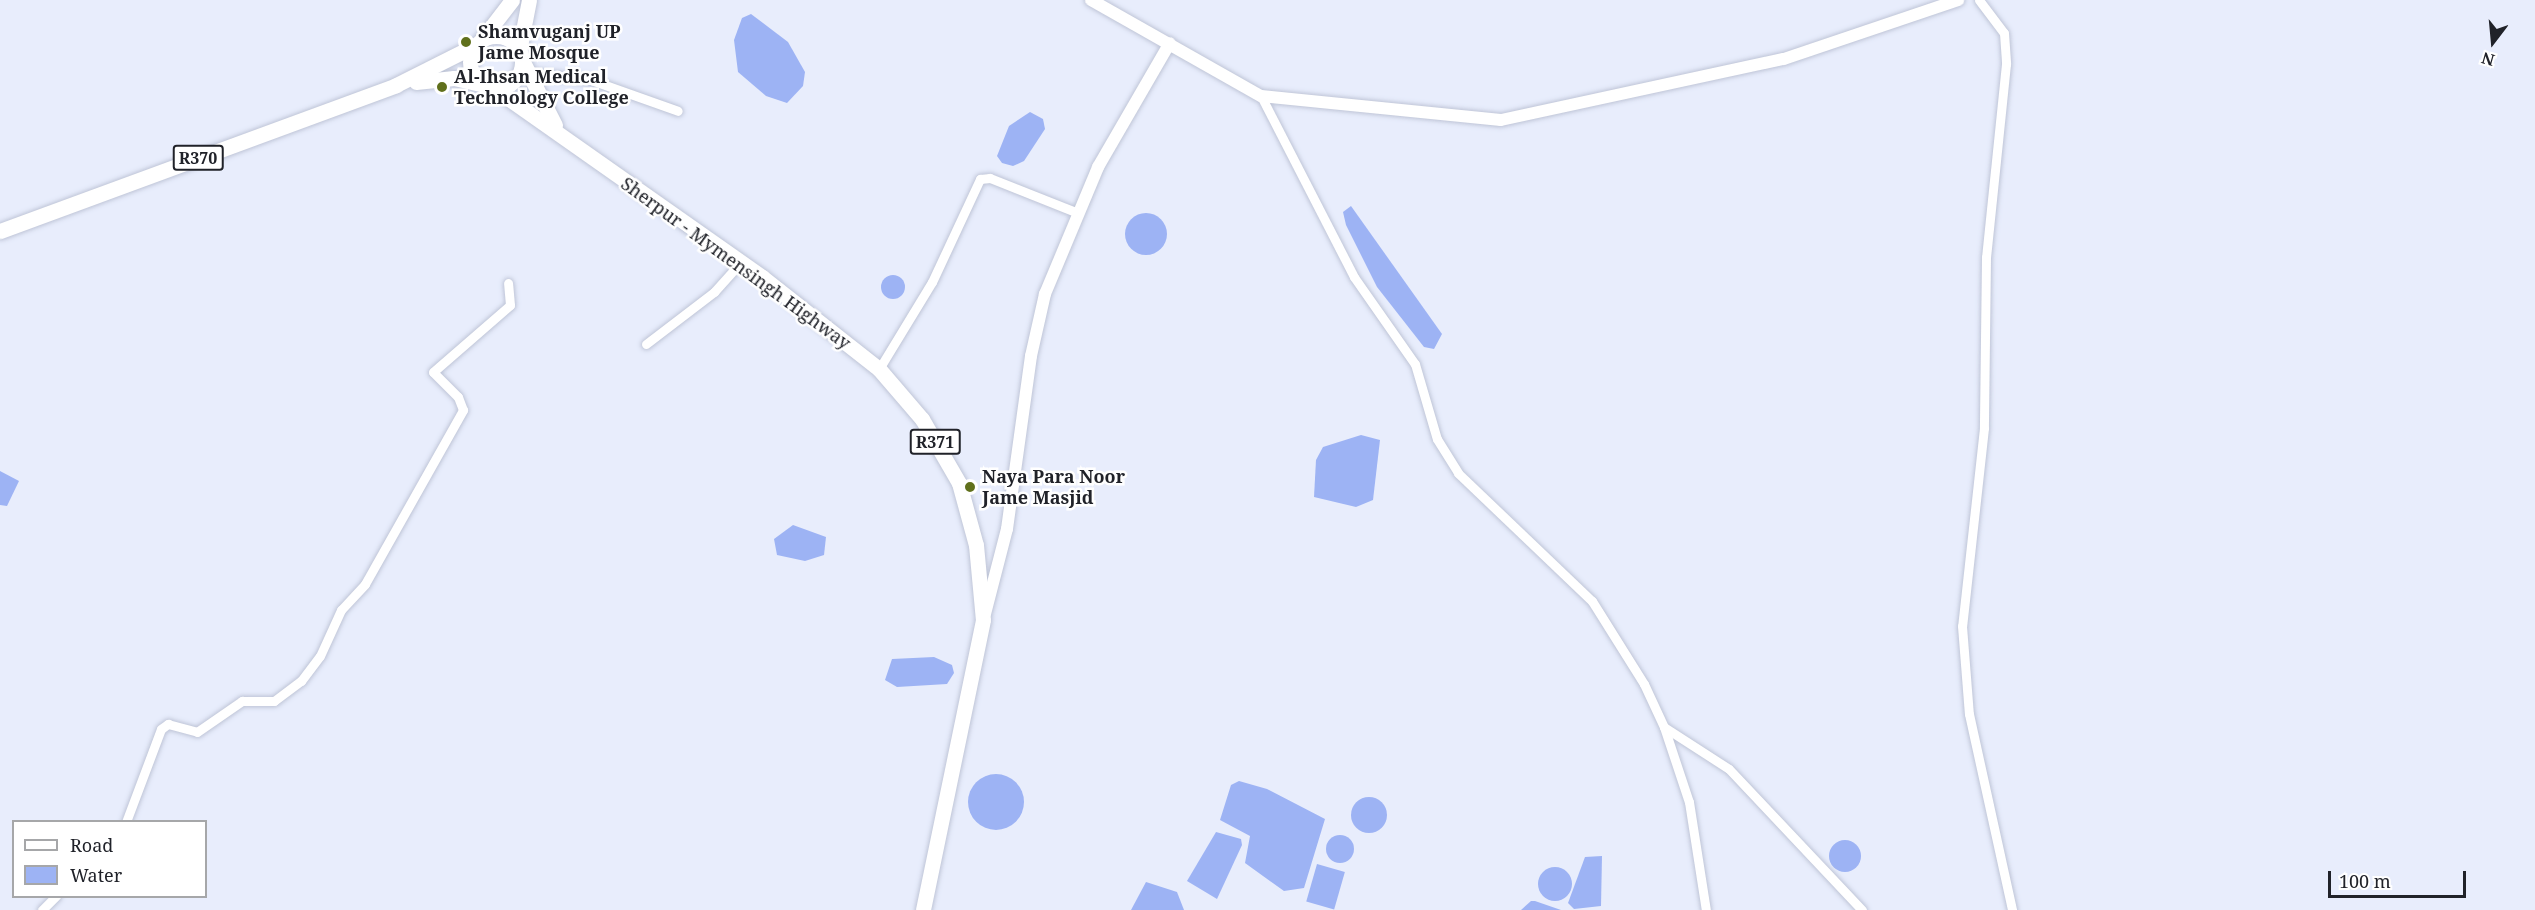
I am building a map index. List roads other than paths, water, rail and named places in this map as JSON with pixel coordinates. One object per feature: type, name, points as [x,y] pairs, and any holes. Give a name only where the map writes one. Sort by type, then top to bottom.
[{"type":"main road","name":"R370","points":[[0,231],[396,85],[479,42],[512,0]]},
{"type":"main road","points":[[522,61],[499,36],[479,42],[471,67],[488,86],[513,81],[522,61],[529,0]]},
{"type":"main road","name":"Sherpur - Mymensingh Highway","points":[[522,61],[564,137]]},
{"type":"main road","name":"Sherpur - Mymensingh Highway","points":[[396,85],[454,78],[488,86],[741,262],[879,369],[922,419],[959,483],[976,545],[982,620],[923,910]]},
{"type":"street","points":[[1091,0],[1262,96],[1501,120],[1738,71],[1958,0]]},
{"type":"street","points":[[1979,0],[2004,33],[2006,64],[1986,257],[1984,428],[1962,626],[1969,714],[2012,910]]},
{"type":"street","points":[[982,620],[1007,529],[1033,346],[1045,294],[1078,213],[1115,136],[1170,43]]},
{"type":"street","points":[[522,61],[591,80],[678,111]]},
{"type":"street","points":[[1262,96],[1354,277],[1415,364],[1443,452],[1458,473],[1592,601],[1644,684],[1664,727],[1689,802],[1706,910]]},
{"type":"street","points":[[879,369],[932,282],[980,179],[990,178],[1078,213]]},
{"type":"street","points":[[646,344],[714,292],[741,262]]},
{"type":"street","points":[[127,820],[161,729],[168,724],[197,732],[242,701],[274,701],[301,681],[320,656],[341,610],[364,584],[463,410],[458,397],[433,372],[510,305],[508,283]]},
{"type":"street","points":[[1664,727],[1729,769],[1862,910]]},
{"type":"street","points":[[42,910],[55,898]]},
{"type":"water","points":[[751,14],[788,42],[805,72],[803,86],[787,103],[766,96],[738,72],[734,40],[742,18]]},
{"type":"water","points":[[1030,112],[1043,119],[1045,129],[1024,161],[1013,166],[1002,163],[997,156],[1009,126]]},
{"type":"water","points":[[1351,206],[1442,334],[1434,349],[1424,347],[1377,287],[1346,225],[1343,212]]},
{"type":"water","points":[[1146,213],[1161,219],[1167,234],[1161,249],[1146,255],[1131,249],[1125,234],[1131,219]]},
{"type":"water","points":[[893,275],[901,279],[905,287],[901,295],[893,299],[885,295],[881,287],[885,279]]},
{"type":"water","points":[[1361,435],[1380,440],[1373,500],[1356,507],[1314,497],[1316,460],[1323,447]]},
{"type":"water","points":[[0,471],[19,481],[7,506],[0,505]]},
{"type":"water","points":[[793,525],[826,537],[824,555],[805,561],[777,555],[774,539]]},
{"type":"water","points":[[934,657],[952,665],[954,673],[947,684],[897,687],[885,680],[892,659]]},
{"type":"water","points":[[990,774],[1002,774],[1012,778],[1020,786],[1024,802],[1020,818],[1012,826],[1002,830],[990,830],[980,826],[972,818],[968,808],[968,796],[972,786],[980,778]]},
{"type":"water","points":[[1239,781],[1267,789],[1325,819],[1304,888],[1284,891],[1245,863],[1250,836],[1220,820],[1231,785]]},
{"type":"water","points":[[1369,797],[1382,802],[1387,815],[1382,828],[1369,833],[1356,828],[1351,815],[1356,802]]},
{"type":"water","points":[[1216,832],[1241,839],[1242,845],[1217,899],[1187,881]]},
{"type":"water","points":[[1340,835],[1350,839],[1354,849],[1350,859],[1340,863],[1330,859],[1326,849],[1330,839]]},
{"type":"water","points":[[1845,840],[1857,844],[1861,856],[1857,868],[1845,872],[1833,868],[1829,856],[1833,844]]},
{"type":"water","points":[[1602,856],[1601,906],[1574,909],[1568,903],[1585,857]]},
{"type":"water","points":[[1317,864],[1345,872],[1334,909],[1306,901]]},
{"type":"water","points":[[1555,867],[1567,872],[1572,884],[1567,896],[1555,901],[1543,896],[1538,884],[1543,872]]},
{"type":"water","points":[[1146,882],[1177,892],[1184,910],[1131,910]]},
{"type":"water","points":[[1531,901],[1535,901],[1561,910],[1521,910]]},
{"type":"place","name":"Shamvuganj UP Jame Mosque","points":[[466,42]]},
{"type":"place","name":"Al-Ihsan Medical Technology College","points":[[442,87]]},
{"type":"place","name":"Naya Para Noor Jame Masjid","points":[[970,487]]}]
